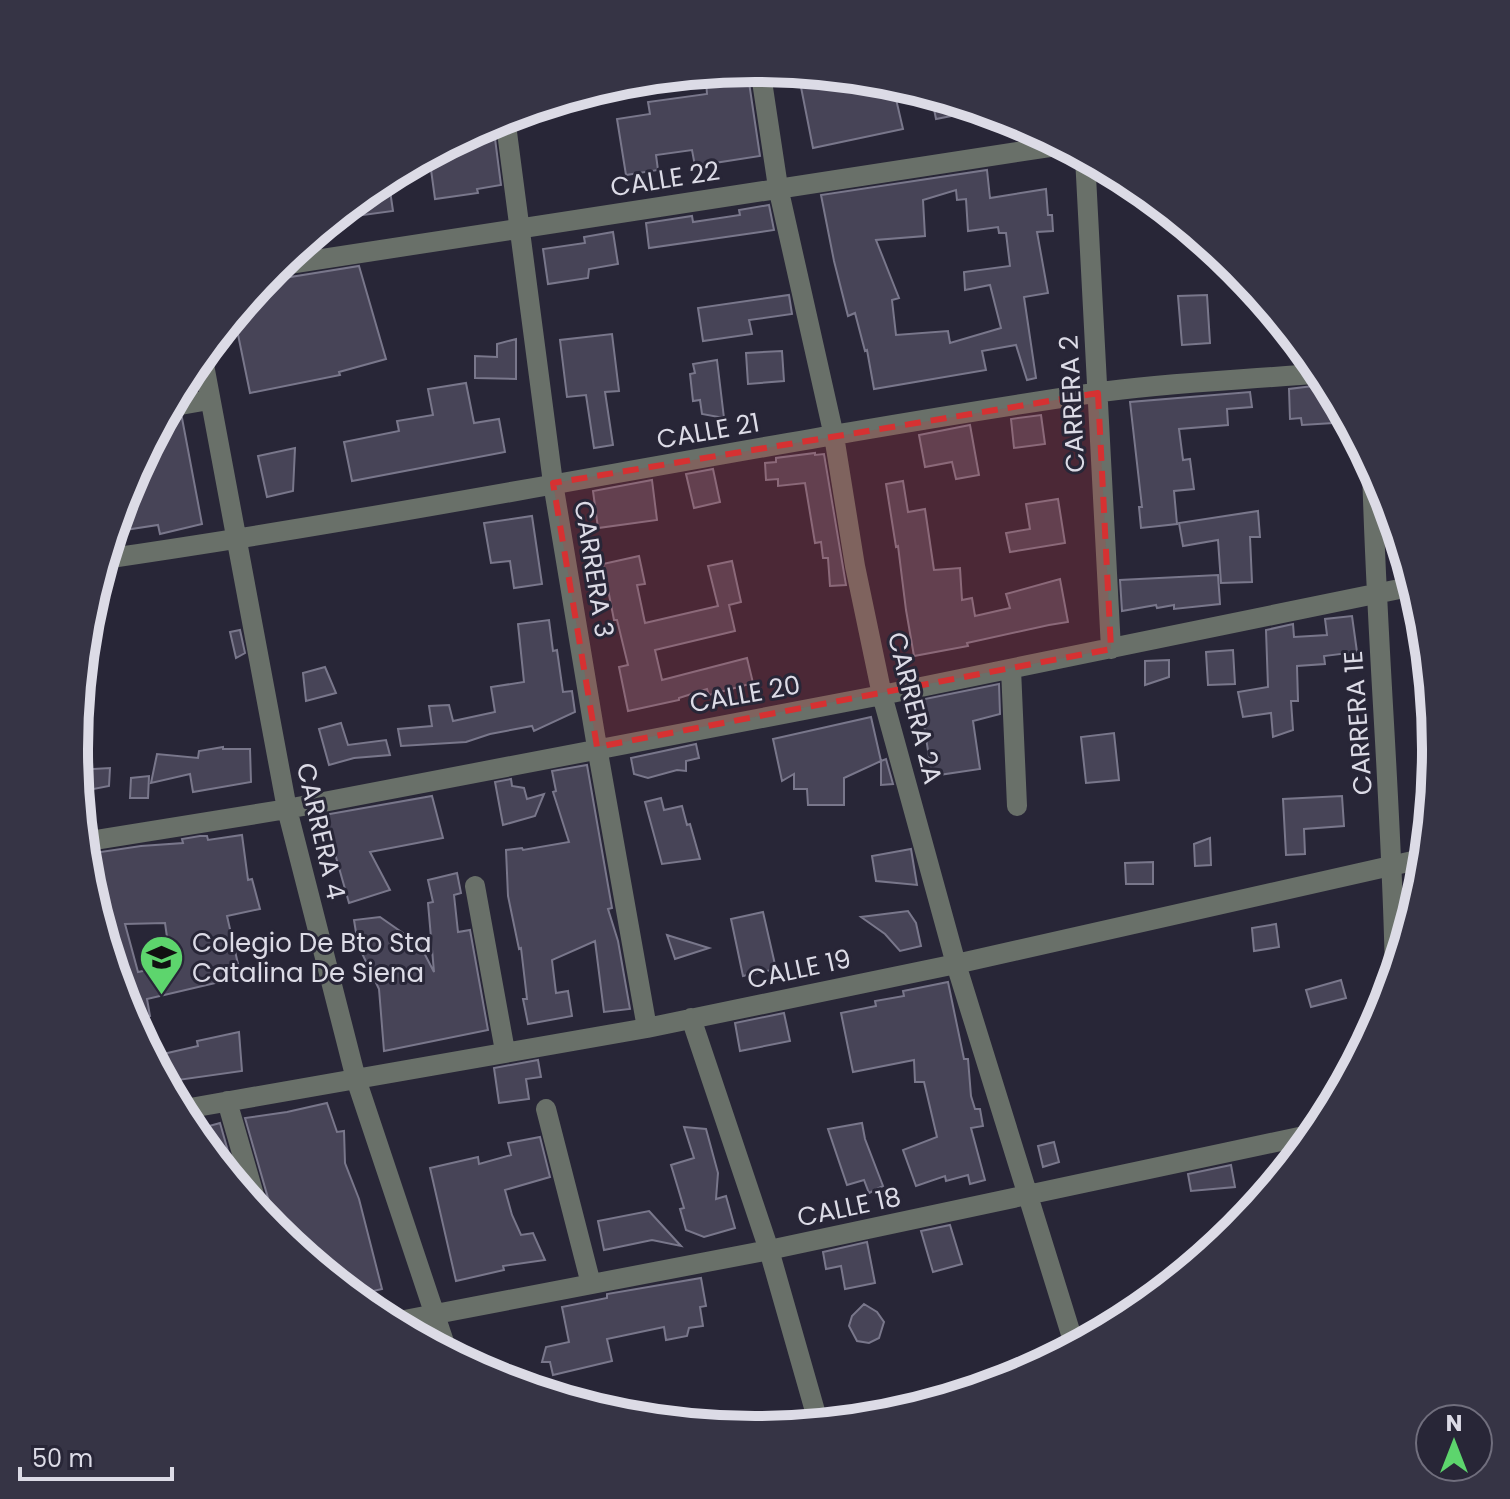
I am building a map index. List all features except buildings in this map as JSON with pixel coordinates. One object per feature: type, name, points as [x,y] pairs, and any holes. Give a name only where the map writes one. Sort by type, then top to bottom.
[{"type":"street","name":"CARRERA 2A","points":[[762,82],[778,187],[834,436],[855,566],[882,695],[956,964],[1072,1337]]},
{"type":"street","name":"CARRERA 3","points":[[507,130],[553,483],[647,1028]]},
{"type":"street","name":"CALLE 22","points":[[300,262],[1043,148]]},
{"type":"street","name":"CARRERA 2","points":[[1086,169],[1111,649]]},
{"type":"street","name":"CARRERA 4","points":[[205,372],[287,809],[356,1079],[444,1340]]},
{"type":"street","name":"CALLE 21","points":[[116,557],[238,540],[553,483],[1098,393],[1307,374]]},
{"type":"street","points":[[184,404],[209,400]]},
{"type":"street","name":"CARRERA 1E","points":[[1373,496],[1394,940]]},
{"type":"street","name":"CALLE 20","points":[[94,840],[287,809],[597,747],[882,695],[1403,588]]},
{"type":"street","points":[[1011,669],[1017,806]]},
{"type":"street","name":"CALLE 19","points":[[192,1108],[647,1028],[956,964],[1413,860]]},
{"type":"street","points":[[475,886],[505,1051]]},
{"type":"street","points":[[691,1018],[769,1250],[816,1414]]},
{"type":"street","points":[[227,1101],[252,1189]]},
{"type":"street","points":[[546,1109],[591,1284]]},
{"type":"street","name":"CALLE 18","points":[[408,1320],[769,1250],[1298,1137]]},
{"type":"highlighted area","points":[[1098,393],[1111,649],[597,747],[553,483]]},
{"type":"place","name":"Colegio De Bto Sta Catalina De Siena","points":[[161,997]]}]
